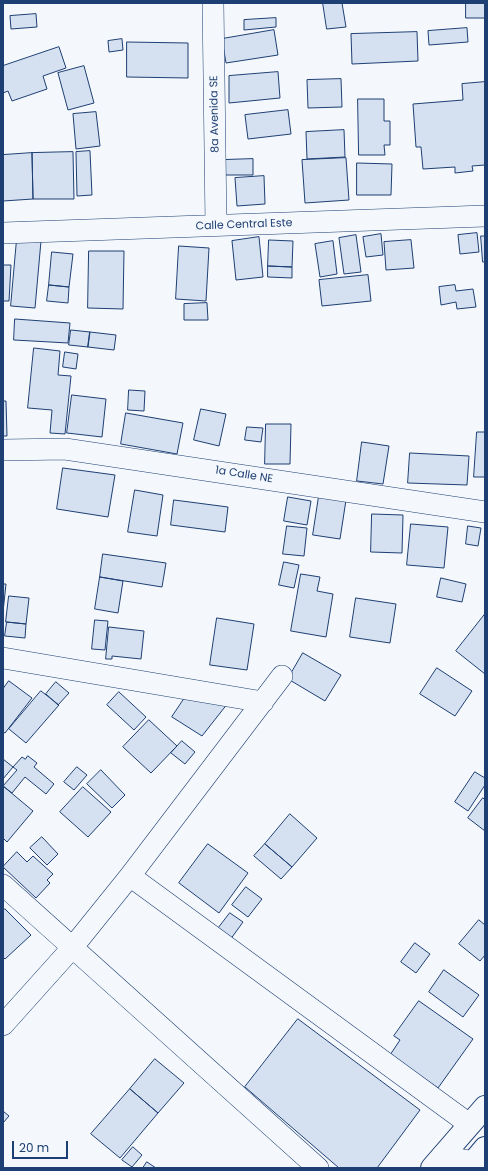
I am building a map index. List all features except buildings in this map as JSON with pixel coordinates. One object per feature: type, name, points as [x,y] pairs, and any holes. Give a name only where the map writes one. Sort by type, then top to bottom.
[{"type":"main road","points":[[437,1162],[485,1107]]},
{"type":"street","name":"8a Avenida SE","points":[[213,3],[216,225]]},
{"type":"street","name":"Calle Central Este","points":[[3,232],[485,216]]},
{"type":"street","name":"1a Calle NE","points":[[3,450],[65,449],[485,512]]},
{"type":"street","points":[[3,658],[263,702]]},
{"type":"street","points":[[3,1024],[72,948],[130,876],[282,676]]},
{"type":"street","points":[[130,876],[469,1124]]},
{"type":"street","points":[[3,885],[318,1168]]},
{"type":"street","points":[[437,1162],[478,1161]]}]
